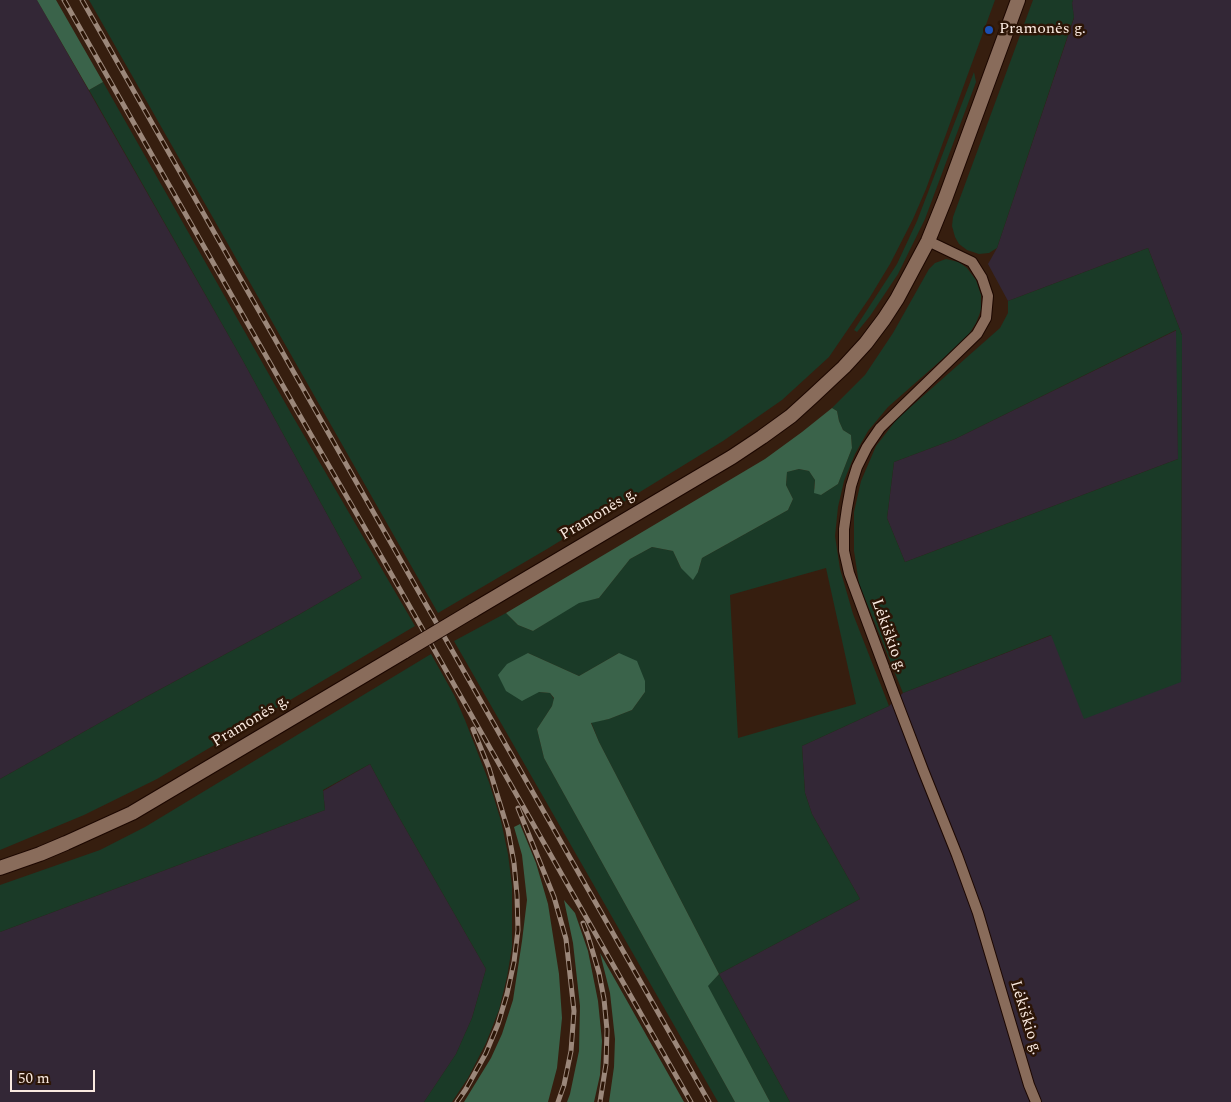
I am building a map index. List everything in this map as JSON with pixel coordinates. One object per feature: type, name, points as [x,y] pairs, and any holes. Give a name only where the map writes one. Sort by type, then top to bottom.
[{"type":"main road","name":"Pramonės g.","points":[[0,868],[58,847],[132,813],[732,457],[791,416],[828,383],[866,343],[884,319],[928,241],[949,190],[1018,0]]},
{"type":"street","name":"Lėkiškio g.","points":[[928,241],[972,262],[982,278],[988,296],[986,318],[977,334],[880,428],[867,447],[857,467],[851,486],[844,529],[844,551],[887,676],[957,854],[978,913],[1029,1085],[1036,1102]]},
{"type":"shaded area","points":[[0,0],[37,0],[242,359],[362,578],[0,779]]},
{"type":"shaded area","points":[[1073,0],[1231,0],[1231,1102],[790,1102],[719,974],[860,899],[812,814],[805,793],[802,746],[889,706],[903,693],[1052,635],[1181,682],[1182,335],[1148,248],[1008,301],[988,264],[997,248],[1074,18]]},
{"type":"shaded area","points":[[1177,330],[1178,459],[905,562],[887,518],[894,462],[955,439]]},
{"type":"shaded area","points":[[370,764],[486,969],[472,1018],[456,1054],[424,1102],[0,1102],[0,932],[325,810],[323,791]]},
{"type":"green space","points":[[37,0],[56,0],[103,82],[89,90]]},
{"type":"green space","points":[[89,0],[995,0],[926,189],[913,219],[890,264],[870,297],[829,357],[782,400],[723,441],[547,549],[438,613]]},
{"type":"green space","points":[[1033,0],[1073,0],[1074,17],[997,248],[989,253],[979,254],[967,250],[959,244],[952,226],[953,217]]},
{"type":"green space","points":[[974,72],[976,82],[925,219],[898,274],[857,332],[854,330],[897,264],[917,221]]},
{"type":"green space","points":[[103,82],[292,415],[415,626],[157,779],[84,815],[0,850],[0,779],[362,578],[242,359],[89,90]]},
{"type":"green space","points":[[1148,248],[1182,335],[1181,682],[1084,719],[1051,635],[903,693],[859,584],[854,551],[854,512],[861,481],[876,446],[897,419],[1000,328],[1008,313],[1008,301]],"holes":[[[1176,330],[1178,459],[905,562],[887,518],[894,462],[955,439]]]},
{"type":"green space","points":[[946,259],[959,262],[967,268],[976,280],[981,295],[981,310],[976,323],[969,334],[947,355],[888,407],[868,431],[855,454],[844,481],[838,507],[835,536],[840,569],[853,614],[889,706],[802,746],[805,793],[812,814],[860,899],[719,974],[599,742],[591,722],[609,719],[632,710],[645,692],[619,653],[579,676],[528,653],[539,692],[550,693],[554,699],[552,706],[537,729],[544,758],[735,1102],[718,1102],[454,641],[506,613],[518,625],[533,631],[579,602],[599,598],[630,559],[652,547],[673,551],[681,568],[698,572],[702,558],[788,510],[793,499],[786,485],[787,472],[799,469],[809,471],[815,480],[814,489],[821,495],[838,484],[852,448],[851,435],[843,430],[837,411],[832,408],[865,375],[893,333],[929,269],[935,263]],"holes":[[[826,568],[856,704],[738,738],[730,595]]]},
{"type":"green space","points":[[832,408],[837,411],[843,430],[851,435],[852,448],[838,484],[821,495],[814,493],[815,480],[809,471],[799,469],[787,472],[786,485],[793,499],[788,510],[702,558],[698,572],[693,580],[681,568],[673,551],[652,547],[630,559],[599,598],[579,603],[533,631],[518,625],[506,613],[765,459]]},
{"type":"green space","points":[[528,653],[579,676],[619,653],[637,661],[645,681],[645,692],[632,710],[609,719],[591,723],[599,742],[719,974],[708,986],[770,1102],[735,1102],[544,758],[537,729],[552,706],[554,698],[550,693],[539,692],[522,701],[506,691],[498,675],[507,664]]},
{"type":"green space","points":[[431,654],[454,695],[489,782],[501,821],[512,886],[512,947],[499,1010],[486,1043],[468,1078],[452,1102],[424,1102],[456,1054],[472,1018],[486,969],[370,764],[323,790],[325,810],[0,932],[0,885],[100,850],[145,827]]},
{"type":"green space","points":[[520,824],[536,863],[548,904],[559,974],[562,1018],[557,1068],[548,1102],[464,1102],[491,1058],[502,1034],[513,1000],[527,900],[522,855],[514,827]]},
{"type":"green space","points":[[564,900],[575,913],[588,951],[598,1001],[602,1041],[600,1075],[594,1102],[567,1102],[579,1051],[580,1006],[573,943]]},
{"type":"green space","points":[[600,953],[684,1102],[609,1102],[614,1067],[615,1039],[610,993]]},
{"type":"green space","points":[[719,974],[790,1102],[770,1102],[707,985]]},
{"type":"railway","points":[[64,0],[691,1102]]},
{"type":"railway","points":[[82,0],[709,1102]]},
{"type":"railway","points":[[457,1102],[486,1053],[498,1024],[514,962],[518,930],[514,863],[508,830],[489,768],[473,729]]},
{"type":"railway","points":[[518,808],[554,897],[566,939],[574,1011],[571,1051],[564,1085],[558,1102]]},
{"type":"railway","points":[[583,923],[599,973],[607,1030],[606,1064],[600,1102]]},
{"type":"place","name":"Pramonės g.","points":[[989,30]]}]
